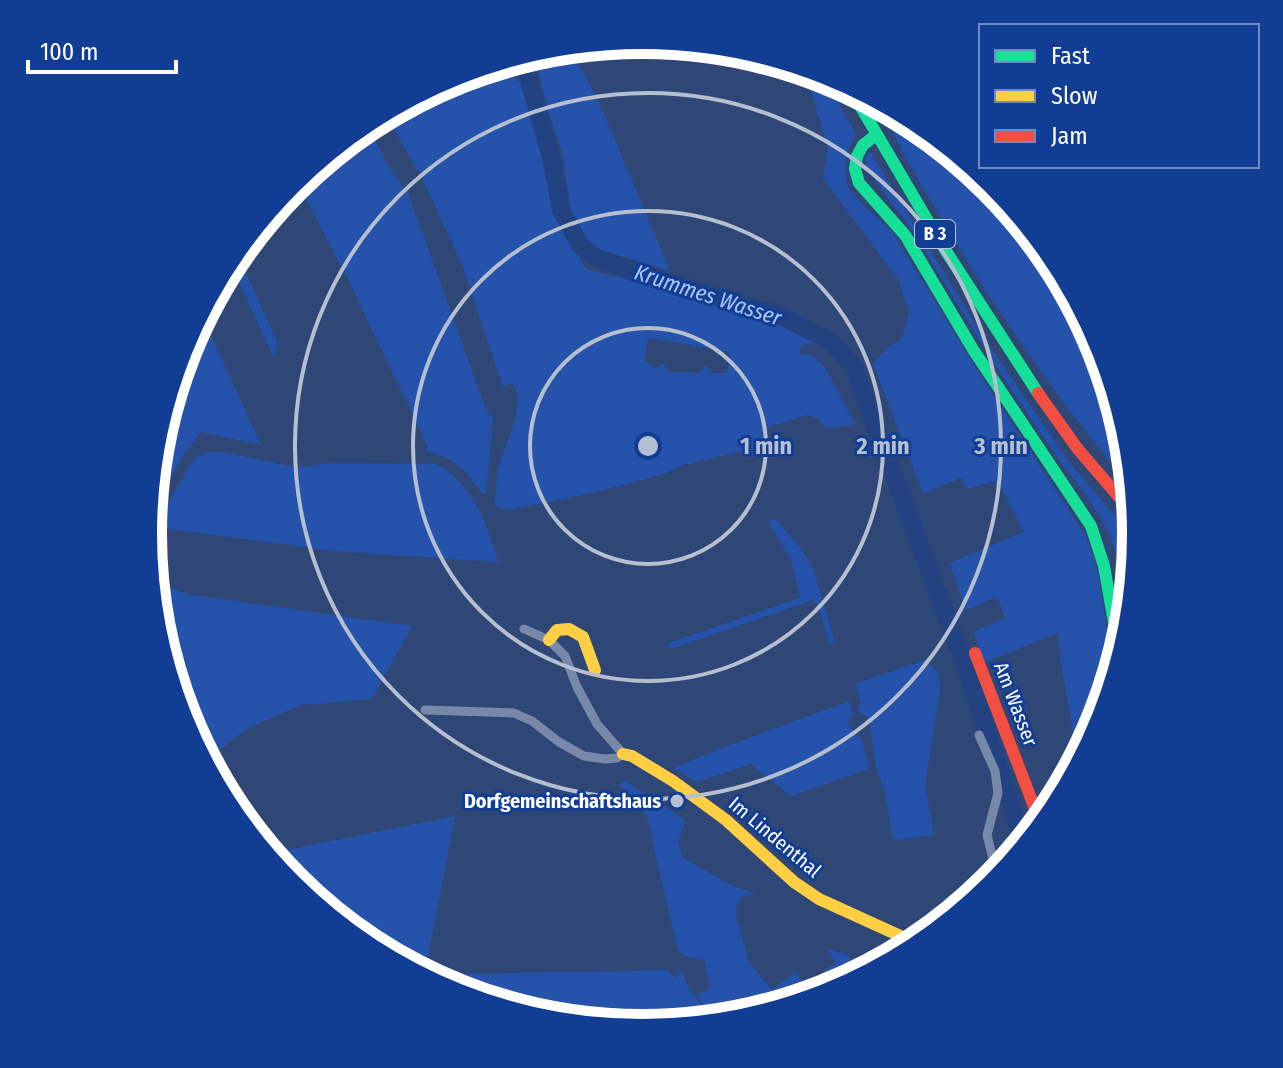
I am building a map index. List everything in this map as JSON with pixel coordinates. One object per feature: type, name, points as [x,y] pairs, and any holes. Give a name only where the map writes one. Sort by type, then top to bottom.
[{"type":"street","name":"B 3","points":[[861,107],[946,253],[1024,372],[1094,469],[1120,498]]},
{"type":"street","points":[[876,135],[863,145],[857,156],[855,169],[859,183],[905,235],[974,351],[1091,526],[1106,567],[1114,618]]},
{"type":"street","points":[[425,710],[514,713],[532,721],[584,756],[605,759],[623,754],[597,724],[565,656],[549,640],[524,629]]},
{"type":"street","points":[[549,640],[557,630],[569,629],[583,637],[595,670]]},
{"type":"street","name":"Am Wasser","points":[[975,653],[1035,809]]},
{"type":"street","points":[[979,735],[995,771],[998,793],[987,835],[993,860]]},
{"type":"street","name":"Im Lindenthal","points":[[623,754],[632,756],[673,781],[726,820],[794,882],[819,899],[902,937]]},
{"type":"shaded area","points":[[574,59],[605,116],[670,271],[599,249],[585,241],[571,211],[562,151],[537,65]]},
{"type":"shaded area","points":[[509,74],[523,84],[557,218],[586,269],[754,313],[809,335],[817,343],[800,346],[800,355],[810,354],[824,366],[855,424],[826,429],[818,418],[807,415],[768,427],[765,445],[680,466],[667,473],[593,493],[509,510],[495,506],[499,468],[514,423],[516,392],[513,383],[503,387],[461,262],[424,182],[392,125],[458,91]],"holes":[[[650,338],[729,352],[727,373],[711,373],[704,366],[700,373],[668,372],[665,364],[656,369],[645,361],[647,341]]]},
{"type":"shaded area","points":[[809,85],[835,95],[856,134],[845,164],[847,185],[892,232],[982,378],[1085,535],[1095,561],[1109,643],[1096,688],[1074,741],[1058,633],[983,663],[974,632],[1005,618],[997,597],[965,610],[950,563],[1024,532],[1004,493],[994,481],[967,489],[961,478],[923,493],[873,364],[888,347],[901,340],[909,313],[899,281],[823,178],[828,149]]},
{"type":"shaded area","points":[[889,123],[958,173],[1002,218],[1041,267],[1085,350],[1105,410],[1117,470],[1051,385],[982,285]]},
{"type":"shaded area","points":[[373,136],[389,167],[408,193],[485,407],[493,419],[486,493],[482,494],[465,472],[452,462],[426,451],[428,447],[304,194],[349,153]]},
{"type":"shaded area","points":[[870,151],[980,332],[1070,463],[1121,523],[1119,572],[1116,552],[1104,523],[999,371],[910,227],[865,167]]},
{"type":"shaded area","points":[[243,266],[277,342],[275,360],[236,276]]},
{"type":"shaded area","points":[[208,329],[261,445],[201,432],[165,487],[178,410]]},
{"type":"shaded area","points":[[223,452],[294,467],[338,463],[436,464],[449,472],[469,493],[483,519],[498,562],[334,551],[162,528],[163,513],[198,456]]},
{"type":"shaded area","points":[[775,519],[801,548],[813,569],[835,643],[830,644],[818,605],[813,600],[671,649],[669,643],[800,598],[791,560],[768,521]]},
{"type":"shaded area","points":[[165,587],[193,595],[412,626],[372,699],[301,705],[250,727],[215,753],[198,718],[178,658]]},
{"type":"shaded area","points":[[925,660],[938,673],[940,689],[925,786],[934,835],[893,840],[885,792],[876,767],[869,718],[858,711],[861,703],[856,683]]},
{"type":"shaded area","points":[[849,701],[854,716],[847,720],[854,734],[861,737],[869,769],[791,796],[751,764],[698,782],[673,768],[722,748]]},
{"type":"shaded area","points":[[626,781],[686,821],[678,841],[682,857],[730,885],[756,894],[742,896],[735,912],[749,962],[771,990],[796,972],[805,985],[766,998],[705,1010],[697,995],[710,988],[704,959],[690,958],[678,951],[647,817],[619,783]]},
{"type":"shaded area","points":[[455,816],[427,963],[401,950],[349,915],[282,851]]},
{"type":"shaded area","points":[[825,947],[847,955],[853,965],[827,976],[823,971],[836,964]]},
{"type":"shaded area","points":[[667,970],[676,978],[681,970],[690,990],[705,1010],[610,1013],[517,998],[453,975]]},
{"type":"waterway","name":"Krummes Wasser","points":[[527,68],[552,161],[561,210],[580,245],[596,258],[779,315],[832,342],[853,366],[966,668],[1019,829]]},
{"type":"traffic: fast","points":[[861,108],[942,245],[1038,393]]},
{"type":"traffic: fast","points":[[876,135],[863,145],[857,156],[855,169],[859,183],[905,235],[974,351],[1091,526],[1104,566],[1113,619]]},
{"type":"traffic: slow","points":[[549,640],[557,630],[569,629],[583,637],[595,670]]},
{"type":"traffic: slow","points":[[623,754],[632,756],[673,781],[726,820],[794,882],[819,899],[902,937]]},
{"type":"traffic: jam","points":[[1038,393],[1077,448],[1119,498]]},
{"type":"traffic: jam","points":[[975,653],[1035,809]]},
{"type":"place","name":"Dorfgemeinschaftshaus","points":[[677,801]]}]
